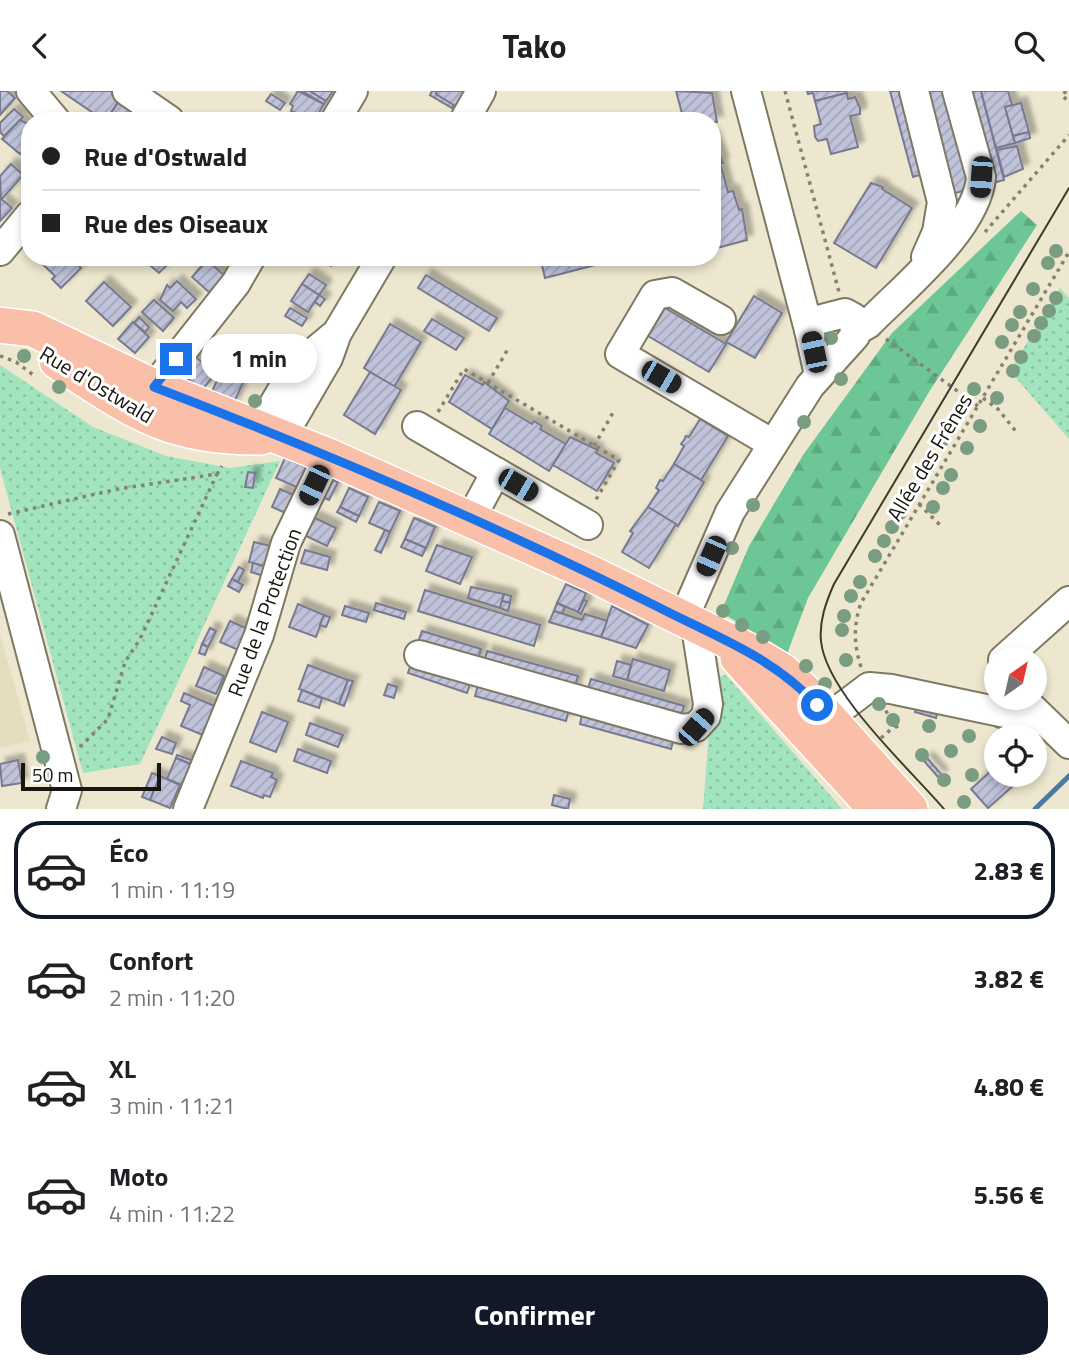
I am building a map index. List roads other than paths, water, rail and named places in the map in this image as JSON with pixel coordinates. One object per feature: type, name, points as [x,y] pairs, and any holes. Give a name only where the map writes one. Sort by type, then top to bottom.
[{"type":"main road","name":"Rue d'Ostwald","points":[[0,325],[33,329],[154,387],[328,456],[749,650],[782,671],[828,717],[910,809]]},
{"type":"main road","name":"Rue d'Ostwald","points":[[0,325],[120,402],[168,426],[214,436],[271,432]]},
{"type":"main road","name":"Rue d'Ostwald","points":[[695,626],[735,656],[876,809]]},
{"type":"street","points":[[31,91],[48,112]]},
{"type":"street","points":[[127,91],[157,112]]},
{"type":"street","points":[[340,112],[353,91]]},
{"type":"street","points":[[469,112],[481,91]]},
{"type":"street","points":[[746,91],[819,375]]},
{"type":"street","points":[[914,91],[942,202],[937,232],[922,268]]},
{"type":"street","points":[[419,655],[682,729],[696,727],[706,716],[708,704],[695,626],[730,512],[819,375],[832,364],[856,323],[922,268],[957,232],[980,192],[981,177],[957,91]]},
{"type":"street","points":[[935,167],[975,156]]},
{"type":"street","points":[[0,251],[21,226]]},
{"type":"street","points":[[154,387],[236,283],[246,266]]},
{"type":"street","points":[[271,432],[328,358],[337,333],[377,266]]},
{"type":"street","points":[[721,320],[672,292],[655,295],[620,354],[773,444]]},
{"type":"street","points":[[809,330],[814,321],[856,323]]},
{"type":"street","points":[[422,429],[585,524]]},
{"type":"street","name":"Rue de la Protection","points":[[188,809],[260,635],[286,543],[328,456]]},
{"type":"street","points":[[470,520],[496,472]]},
{"type":"street","points":[[0,535],[67,790],[61,809]]},
{"type":"street","points":[[1018,647],[1069,601]]},
{"type":"street","points":[[735,656],[762,669],[810,719],[820,724],[869,687],[891,689],[1043,721]]},
{"type":"street","points":[[1034,711],[1069,744]]},
{"type":"waterway","points":[[1035,809],[1069,776]]},
{"type":"tram line","points":[[944,809],[872,729],[838,684],[826,662],[821,641],[822,619],[834,584],[1069,188]]}]
